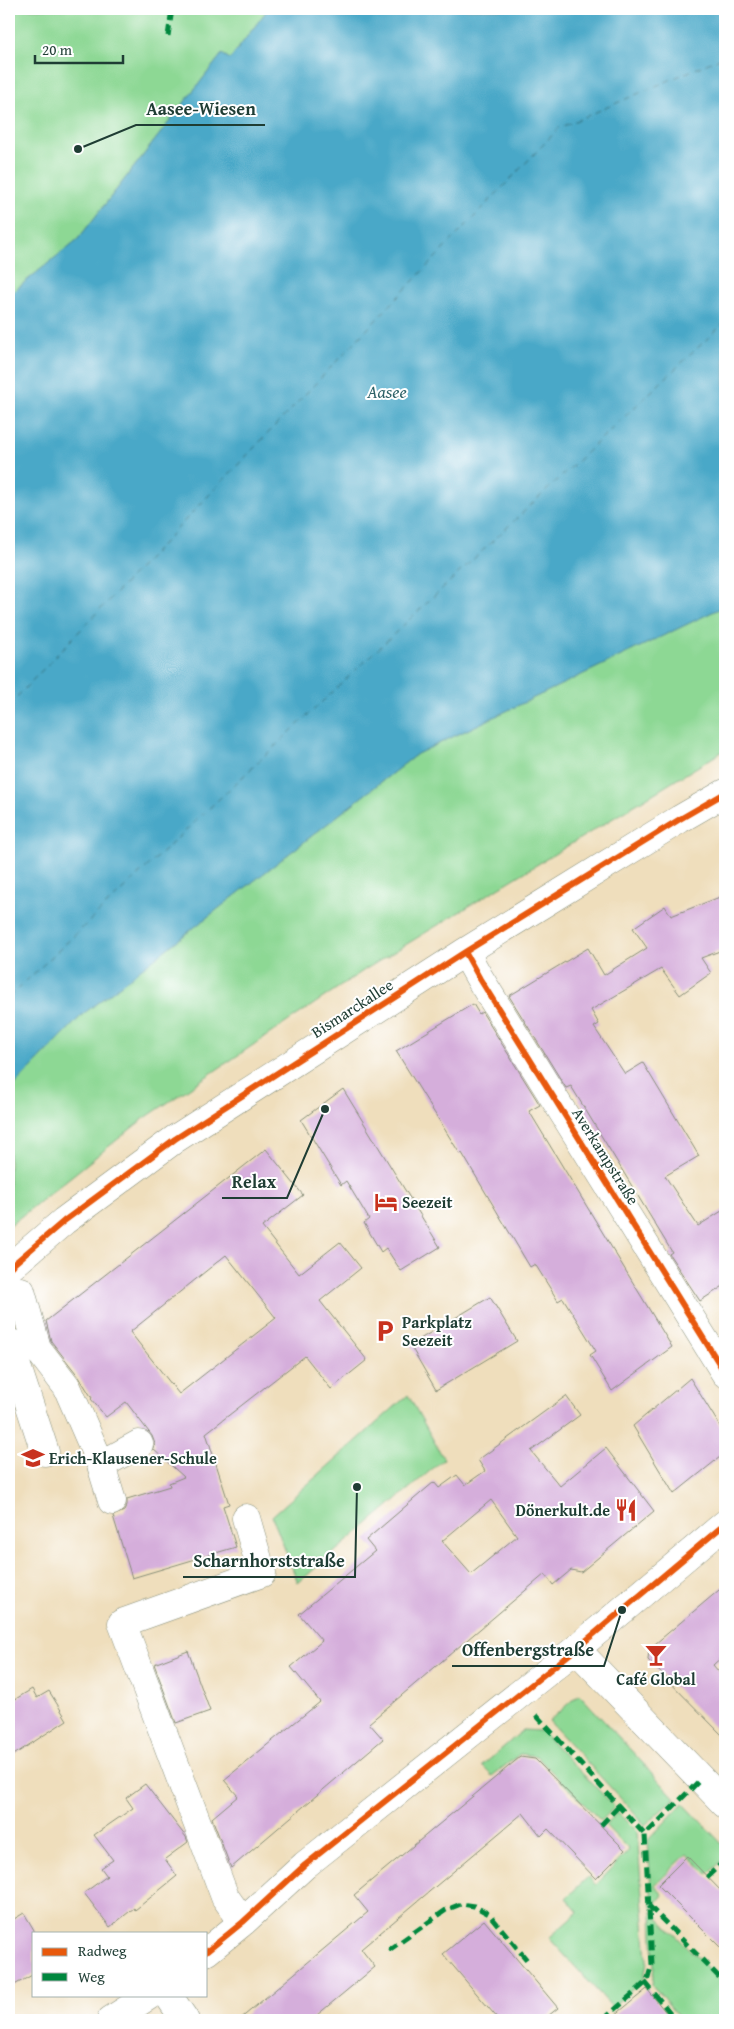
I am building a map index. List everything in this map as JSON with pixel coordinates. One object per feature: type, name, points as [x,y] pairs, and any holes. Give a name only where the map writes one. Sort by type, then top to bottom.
[{"type":"street","name":"Bismarckallee","points":[[15,1279],[64,1221],[175,1139],[465,952],[725,793]]},
{"type":"street","name":"Averkampstraße","points":[[465,952],[725,1373]]},
{"type":"street","points":[[15,1279],[37,1348],[67,1387],[101,1465],[112,1501]]},
{"type":"street","points":[[9,1342],[45,1452]]},
{"type":"street","points":[[101,1465],[139,1444]]},
{"type":"street","points":[[243,1922],[225,1897],[122,1623],[262,1573],[246,1518]]},
{"type":"street","points":[[208,1950],[243,1922],[305,1865],[576,1649],[725,1524]]},
{"type":"street","points":[[576,1649],[725,1804]]},
{"type":"street","points":[[111,2020],[148,1996]]},
{"type":"street","points":[[169,1996],[185,2020]]},
{"type":"green space","points":[[9,9],[268,9],[230,59],[222,54],[78,239],[9,295],[9,53],[13,50],[9,40]]},
{"type":"green space","points":[[725,606],[725,750],[366,969],[142,1120],[9,1226],[9,1091],[83,1014],[417,754]]},
{"type":"green space","points":[[408,1395],[444,1459],[298,1583],[272,1516]]},
{"type":"green space","points":[[579,1694],[675,1798],[645,1825],[549,1721]]},
{"type":"green space","points":[[523,1730],[541,1731],[615,1807],[601,1821],[536,1756],[520,1754],[492,1776],[482,1766]]},
{"type":"green space","points":[[683,1803],[725,1847],[725,1858],[708,1874],[687,1854],[655,1885],[663,1895],[655,1905],[655,1910],[652,1907],[648,1840]]},
{"type":"green space","points":[[618,1812],[637,1831],[647,1961],[644,1979],[612,2007],[549,1938],[578,1912],[566,1898],[588,1877],[596,1885],[629,1850],[605,1825]]},
{"type":"green space","points":[[652,1911],[725,1986],[725,2020],[682,2020],[652,1985],[654,1966]]},
{"type":"water","name":"Aasee","points":[[268,9],[725,9],[725,606],[417,754],[83,1014],[9,1091],[9,295],[78,239],[222,54],[230,59]]},
{"type":"building","points":[[725,895],[725,949],[701,958],[711,973],[680,995],[661,969],[591,1010],[599,1024],[594,1027],[625,1074],[643,1063],[699,1156],[665,1176],[698,1226],[725,1209],[725,1285],[700,1301],[669,1254],[672,1252],[571,1086],[566,1088],[509,996],[588,948],[604,975],[647,948],[633,928],[665,906],[671,916]]},
{"type":"building","points":[[473,1004],[479,1014],[482,1012],[540,1105],[529,1111],[672,1347],[612,1391],[590,1355],[596,1351],[563,1298],[558,1301],[535,1264],[530,1267],[462,1153],[460,1154],[396,1051]]},
{"type":"building","name":"Seezeit","points":[[343,1089],[440,1247],[401,1271],[386,1248],[381,1252],[364,1223],[369,1219],[346,1181],[341,1185],[301,1120]]},
{"type":"building","points":[[266,1149],[303,1195],[262,1227],[299,1274],[340,1242],[361,1268],[320,1301],[367,1360],[331,1389],[305,1356],[206,1433],[229,1504],[223,1506],[236,1547],[132,1578],[113,1516],[124,1511],[127,1499],[170,1486],[169,1483],[184,1477],[153,1449],[155,1444],[152,1436],[126,1402],[106,1417],[91,1399],[79,1377],[51,1341],[46,1321]],"holes":[[[226,1255],[276,1318],[179,1394],[130,1332]]]},
{"type":"building","points":[[490,1297],[517,1341],[436,1390],[410,1345]]},
{"type":"building","points":[[690,1378],[725,1434],[725,1453],[674,1494],[633,1426]]},
{"type":"building","points":[[566,1396],[580,1415],[531,1451],[560,1486],[606,1448],[654,1511],[581,1572],[571,1570],[553,1585],[545,1574],[369,1723],[383,1739],[231,1868],[212,1818],[238,1796],[224,1780],[320,1702],[291,1667],[322,1641],[299,1614],[375,1551],[366,1540],[434,1482],[439,1488],[457,1475],[465,1485],[485,1471],[478,1460]],"holes":[[[491,1500],[517,1536],[471,1574],[442,1541]]]},
{"type":"building","points":[[725,1585],[725,1654],[713,1665],[725,1679],[725,1738],[648,1660],[649,1649]]},
{"type":"building","points":[[188,1651],[210,1711],[176,1723],[154,1664]]},
{"type":"building","points":[[32,1689],[37,1698],[49,1691],[67,1720],[9,1758],[9,1703]]},
{"type":"building","points":[[520,1757],[535,1759],[625,1850],[596,1879],[548,1829],[541,1836],[523,1813],[361,1949],[375,1967],[311,2020],[239,2020],[368,1912],[354,1895]]},
{"type":"building","points":[[145,1784],[188,1842],[165,1859],[177,1876],[135,1910],[134,1908],[110,1927],[84,1893],[107,1876],[101,1868],[113,1860],[94,1835],[133,1808],[126,1798]]},
{"type":"building","points":[[687,1856],[725,1895],[725,1952],[658,1885]]},
{"type":"building","points":[[24,1913],[34,1932],[32,1932],[32,1975],[9,1988],[9,1922]]},
{"type":"building","points":[[484,1920],[558,2008],[543,2020],[499,2020],[443,1954]]},
{"type":"building","points":[[647,1989],[672,2020],[609,2020]]},
{"type":"ferry route","points":[[9,705],[559,128],[725,56]]},
{"type":"ferry route","points":[[9,997],[725,322]]},
{"type":"marked path","points":[[168,36],[172,9]]},
{"type":"marked path","points":[[536,1715],[645,1835]]},
{"type":"marked path","points":[[603,2020],[644,1984],[652,1964],[645,1835],[701,1779]]},
{"type":"marked path","points":[[601,1825],[619,1806]]},
{"type":"marked path","points":[[707,1877],[725,1860]]},
{"type":"marked path","points":[[389,1950],[446,1910],[461,1904],[474,1906],[489,1914],[527,1960]]},
{"type":"marked path","points":[[649,1906],[725,1983]]},
{"type":"marked path","points":[[645,1982],[676,2020]]},
{"type":"cycle path","points":[[9,1268],[64,1221],[175,1139],[465,952],[725,793]]},
{"type":"cycle path","points":[[465,952],[725,1373]]},
{"type":"cycle path","points":[[208,1950],[243,1922],[305,1865],[576,1649],[725,1524]]},
{"type":"place","name":"Aasee-Wiesen","points":[[78,149]]},
{"type":"place","name":"Relax","points":[[325,1109]]},
{"type":"place","name":"Seezeit","points":[[386,1202]]},
{"type":"place","name":"Parkplatz Seezeit","points":[[385,1331]]},
{"type":"place","name":"Erich-Klausener-Schule","points":[[33,1458]]},
{"type":"place","name":"Scharnhorststraße","points":[[357,1487]]},
{"type":"place","name":"Dönerkult.de","points":[[626,1510]]},
{"type":"place","name":"Offenbergstraße","points":[[622,1610]]},
{"type":"place","name":"Café Global","points":[[656,1655]]}]
